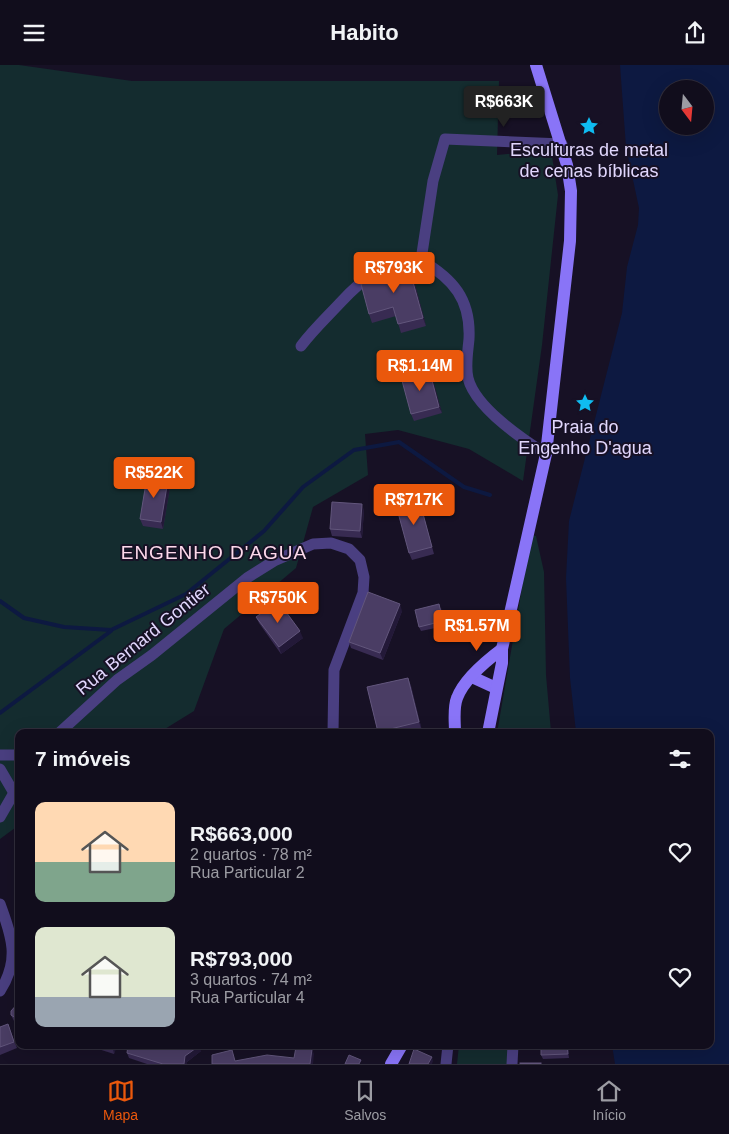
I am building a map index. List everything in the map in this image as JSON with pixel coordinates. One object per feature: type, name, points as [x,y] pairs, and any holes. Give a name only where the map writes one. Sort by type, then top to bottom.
[{"type":"main road","points":[[489,729],[502,663],[502,649],[546,454],[570,241],[571,191],[562,144],[536,65]]},
{"type":"main road","points":[[455,729],[457,699],[472,677],[502,649]]},
{"type":"main road","points":[[472,677],[496,688]]},
{"type":"main road","points":[[391,1064],[400,1049]]},
{"type":"street","points":[[420,260],[433,181],[445,139],[562,144]]},
{"type":"street","points":[[301,346],[314,329],[361,280],[390,264],[420,260],[438,270],[454,284],[463,300],[470,319],[468,377],[474,391],[507,427],[546,454]]},
{"type":"street","name":"Rua Bernard Gontier","points":[[63,729],[117,680],[152,655],[247,578],[274,561],[314,544],[330,543],[348,549],[360,560],[364,577],[363,593],[334,670],[333,729]]},
{"type":"street","points":[[0,755],[15,755]]},
{"type":"street","points":[[0,769],[15,787]]},
{"type":"street","points":[[0,817],[15,790]]},
{"type":"street","points":[[0,904],[11,941],[14,960],[10,976],[0,991]]},
{"type":"street","points":[[446,1064],[448,1049]]},
{"type":"street","points":[[512,1064],[514,1049]]},
{"type":"green space","points":[[0,65],[19,65],[132,81],[499,81],[497,155],[551,150],[558,195],[542,345],[523,481],[469,449],[398,430],[365,434],[368,475],[313,507],[296,568],[224,629],[194,711],[165,729],[15,729],[15,828],[0,839]]},
{"type":"green space","points":[[531,535],[536,536],[544,572],[546,675],[551,729],[498,729]]},
{"type":"green space","points":[[459,1049],[509,1049],[507,1064],[457,1064]]},
{"type":"water","points":[[620,65],[729,65],[729,1064],[615,1064],[613,1049],[714,1049],[714,729],[576,729],[570,678],[566,578],[569,521],[622,313],[627,267],[638,225],[639,208],[626,147]]},
{"type":"building","points":[[408,264],[423,318],[398,324],[393,307],[369,314],[361,284],[379,280],[377,272]]},
{"type":"building","points":[[429,369],[439,407],[411,414],[401,377]]},
{"type":"building","points":[[147,477],[168,480],[161,522],[140,519]]},
{"type":"building","points":[[419,499],[432,547],[409,553],[396,505]]},
{"type":"building","points":[[332,502],[362,504],[360,531],[330,529]]},
{"type":"building","points":[[368,592],[400,604],[380,653],[349,642]]},
{"type":"building","points":[[278,601],[300,631],[279,647],[256,617]]},
{"type":"building","points":[[439,604],[443,621],[419,627],[415,610]]},
{"type":"building","points":[[408,678],[419,722],[390,729],[377,729],[367,687]]},
{"type":"building","points":[[15,1006],[15,1018],[11,1015],[11,1011]]},
{"type":"building","points":[[8,1024],[14,1042],[0,1047],[0,1027]]},
{"type":"building","points":[[128,1049],[195,1049],[185,1056],[184,1064],[163,1064],[127,1053]]},
{"type":"building","points":[[296,1049],[312,1049],[310,1064],[212,1064],[212,1055],[232,1050],[235,1061],[267,1055],[294,1058]]},
{"type":"building","points":[[414,1049],[432,1057],[428,1064],[409,1064]]},
{"type":"building","points":[[541,1049],[567,1049],[568,1054],[541,1055]]},
{"type":"building","points":[[349,1055],[361,1060],[359,1064],[345,1064]]},
{"type":"building","points":[[541,1063],[541,1064],[520,1064]]},
{"type":"waterway","points":[[0,601],[24,618],[64,627],[111,630],[186,594],[264,531],[303,487],[354,450],[399,442],[464,487],[490,495]]},
{"type":"waterway","points":[[0,713],[111,631]]},
{"type":"place","name":"Esculturas de metal de cenas bíblicas","points":[[589,126]]},
{"type":"place","name":"Praia do Engenho D'agua","points":[[585,403]]},
{"type":"district","name":"ENGENHO D'AGUA","points":[[214,552]]}]
